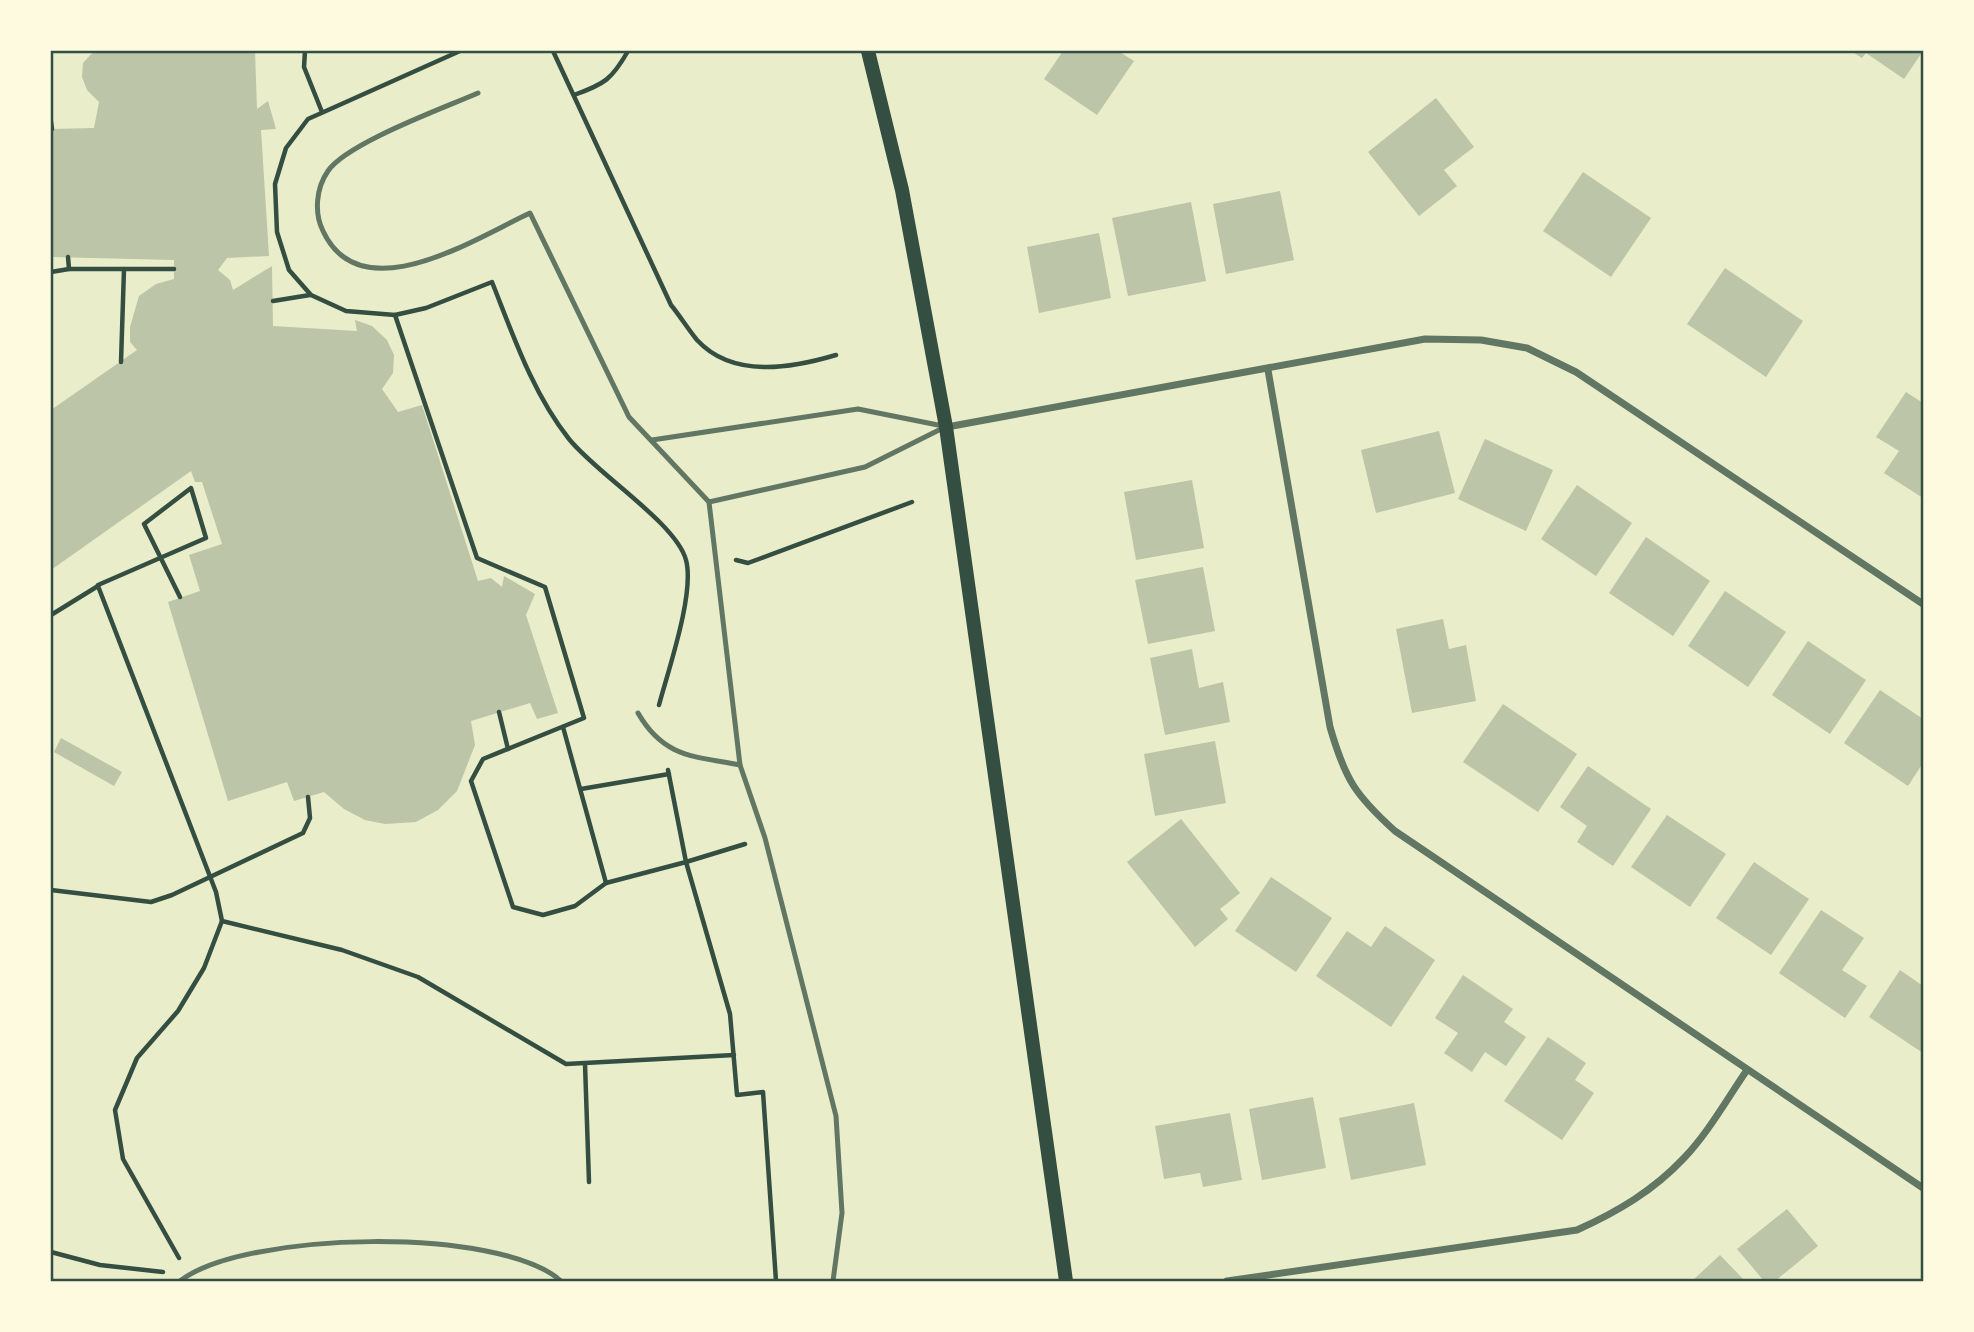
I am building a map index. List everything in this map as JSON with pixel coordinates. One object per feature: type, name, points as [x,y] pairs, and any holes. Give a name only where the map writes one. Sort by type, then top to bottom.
[{"type":"main road","points":[[869,51],[902,190],[946,427],[1066,1281]]},
{"type":"street","points":[[946,427],[1268,370],[1425,339],[1481,340],[1527,348],[1576,372],[1923,604]]},
{"type":"street","points":[[1268,370],[1330,727],[1342,769],[1362,802],[1395,831],[1923,1188]]},
{"type":"street","points":[[1227,1281],[1577,1230],[1613,1214],[1652,1188],[1686,1157],[1747,1070]]},
{"type":"lane","points":[[478,93],[355,148],[329,170],[318,195],[318,221],[327,241],[344,256],[367,268],[390,270],[419,264],[530,213],[629,417],[709,502],[718,557],[740,765],[765,838],[836,1116],[842,1213],[834,1281]]},
{"type":"lane","points":[[652,440],[858,409],[946,427]]},
{"type":"lane","points":[[709,502],[864,467],[946,427]]},
{"type":"lane","points":[[638,713],[648,732],[663,746],[682,754],[740,765]]},
{"type":"lane","points":[[180,1281],[188,1275],[267,1252],[362,1241],[423,1242],[517,1258],[548,1270],[561,1281]]},
{"type":"path","points":[[305,51],[304,66],[322,112]]},
{"type":"path","points":[[554,51],[671,304],[699,342],[729,362],[764,367],[800,366],[836,355]]},
{"type":"path","points":[[574,95],[601,85],[614,75],[628,51]]},
{"type":"path","points":[[51,122],[51,129]]},
{"type":"path","points":[[68,257],[69,269]]},
{"type":"path","points":[[51,272],[69,269],[174,269]]},
{"type":"path","points":[[121,362],[124,269]]},
{"type":"path","points":[[765,838],[686,862],[606,883],[575,906],[543,915],[513,907],[471,781],[483,759],[584,718],[545,587],[477,558],[395,315],[426,308],[492,282],[533,377],[569,439],[600,472],[667,527],[687,561],[687,595],[659,707],[663,746],[686,862],[730,1014],[737,1095],[763,1092],[776,1281]]},
{"type":"path","points":[[273,301],[311,295]]},
{"type":"path","points":[[51,615],[98,586],[161,559],[206,538],[191,488],[144,524],[161,559],[180,597]]},
{"type":"path","points":[[687,561],[718,557],[748,563],[912,502]]},
{"type":"path","points":[[98,586],[210,878],[222,921],[204,968],[178,1011],[137,1058],[114,1110],[123,1159],[188,1275]]},
{"type":"path","points":[[499,712],[508,749]]},
{"type":"path","points":[[563,727],[606,883]]},
{"type":"path","points":[[581,789],[668,774]]},
{"type":"path","points":[[51,890],[151,902],[210,878],[303,833],[310,818],[307,797]]},
{"type":"path","points":[[222,921],[342,950],[418,976],[566,1064],[734,1055]]},
{"type":"path","points":[[585,1064],[589,1182]]},
{"type":"path","points":[[51,1252],[100,1265],[188,1275]]},
{"type":"building","points":[[94,51],[255,51],[257,109],[268,101],[276,129],[261,130],[269,256],[227,258],[218,270],[230,280],[233,290],[272,266],[273,326],[357,331],[355,320],[372,326],[387,340],[394,355],[393,373],[382,389],[398,412],[422,405],[478,581],[491,578],[502,587],[504,576],[535,594],[526,615],[558,713],[537,719],[530,703],[471,721],[475,745],[457,791],[438,810],[416,822],[385,824],[365,820],[344,809],[324,792],[294,801],[287,782],[228,801],[168,602],[200,591],[189,555],[222,544],[202,482],[195,482],[191,471],[51,570],[51,410],[137,350],[130,342],[130,327],[139,296],[156,284],[174,279],[174,260],[51,257],[51,129],[94,128],[99,102],[87,90],[82,77],[83,63]]},
{"type":"building","points":[[1063,51],[1118,51],[1134,61],[1097,115],[1044,79]]},
{"type":"building","points":[[1851,51],[1923,51],[1904,79],[1866,53],[1862,58]]},
{"type":"building","points":[[1436,98],[1474,147],[1444,170],[1457,186],[1419,216],[1368,152]]},
{"type":"building","points":[[1583,172],[1651,218],[1611,277],[1543,231]]},
{"type":"building","points":[[1280,191],[1294,260],[1226,274],[1213,204]]},
{"type":"building","points":[[1191,202],[1206,281],[1128,296],[1112,218]]},
{"type":"building","points":[[1099,233],[1111,298],[1039,313],[1027,247]]},
{"type":"building","points":[[1725,268],[1803,321],[1766,377],[1687,324]]},
{"type":"building","points":[[1906,392],[1923,403],[1923,498],[1884,473],[1899,451],[1876,437]]},
{"type":"building","points":[[1439,431],[1455,493],[1376,513],[1361,450]]},
{"type":"building","points":[[1485,439],[1553,470],[1526,531],[1458,499]]},
{"type":"building","points":[[1192,480],[1204,548],[1136,560],[1124,492]]},
{"type":"building","points":[[1577,485],[1632,523],[1596,576],[1541,539]]},
{"type":"building","points":[[1646,537],[1710,581],[1673,636],[1609,593]]},
{"type":"building","points":[[1203,567],[1215,631],[1148,644],[1135,580]]},
{"type":"building","points":[[1725,591],[1786,632],[1748,687],[1688,646]]},
{"type":"building","points":[[1443,619],[1449,649],[1466,645],[1476,701],[1412,713],[1396,629]]},
{"type":"building","points":[[1808,641],[1866,680],[1830,734],[1772,695]]},
{"type":"building","points":[[1192,649],[1199,688],[1223,682],[1230,722],[1165,735],[1150,658]]},
{"type":"building","points":[[1880,690],[1923,719],[1923,763],[1908,786],[1844,743]]},
{"type":"building","points":[[1503,704],[1577,754],[1538,812],[1463,762]]},
{"type":"building","points":[[61,738],[122,772],[114,786],[54,752]]},
{"type":"building","points":[[1215,741],[1226,803],[1155,816],[1144,754]]},
{"type":"building","points":[[1588,766],[1651,809],[1613,866],[1577,842],[1587,826],[1560,807]]},
{"type":"building","points":[[1667,815],[1726,854],[1690,907],[1631,867]]},
{"type":"building","points":[[1181,819],[1240,893],[1220,909],[1228,919],[1195,947],[1127,862]]},
{"type":"building","points":[[1754,862],[1809,899],[1771,955],[1716,918]]},
{"type":"building","points":[[1271,877],[1332,918],[1296,972],[1235,931]]},
{"type":"building","points":[[1821,910],[1864,938],[1842,970],[1867,986],[1845,1018],[1779,973]]},
{"type":"building","points":[[1385,926],[1435,960],[1391,1027],[1316,976],[1347,931],[1371,947]]},
{"type":"building","points":[[1900,970],[1923,986],[1923,1053],[1869,1017]]},
{"type":"building","points":[[1463,975],[1513,1009],[1504,1022],[1526,1037],[1506,1066],[1485,1052],[1472,1072],[1444,1053],[1458,1033],[1435,1018]]},
{"type":"building","points":[[1548,1037],[1586,1063],[1575,1080],[1594,1093],[1562,1140],[1504,1101]]},
{"type":"building","points":[[1313,1097],[1326,1168],[1262,1180],[1249,1109]]},
{"type":"building","points":[[1414,1103],[1426,1165],[1351,1180],[1339,1118]]},
{"type":"building","points":[[1230,1113],[1242,1180],[1203,1187],[1200,1173],[1164,1179],[1155,1126]]},
{"type":"building","points":[[1787,1209],[1818,1246],[1775,1281],[1764,1281],[1737,1249]]},
{"type":"building","points":[[1720,1255],[1745,1281],[1692,1281]]}]
